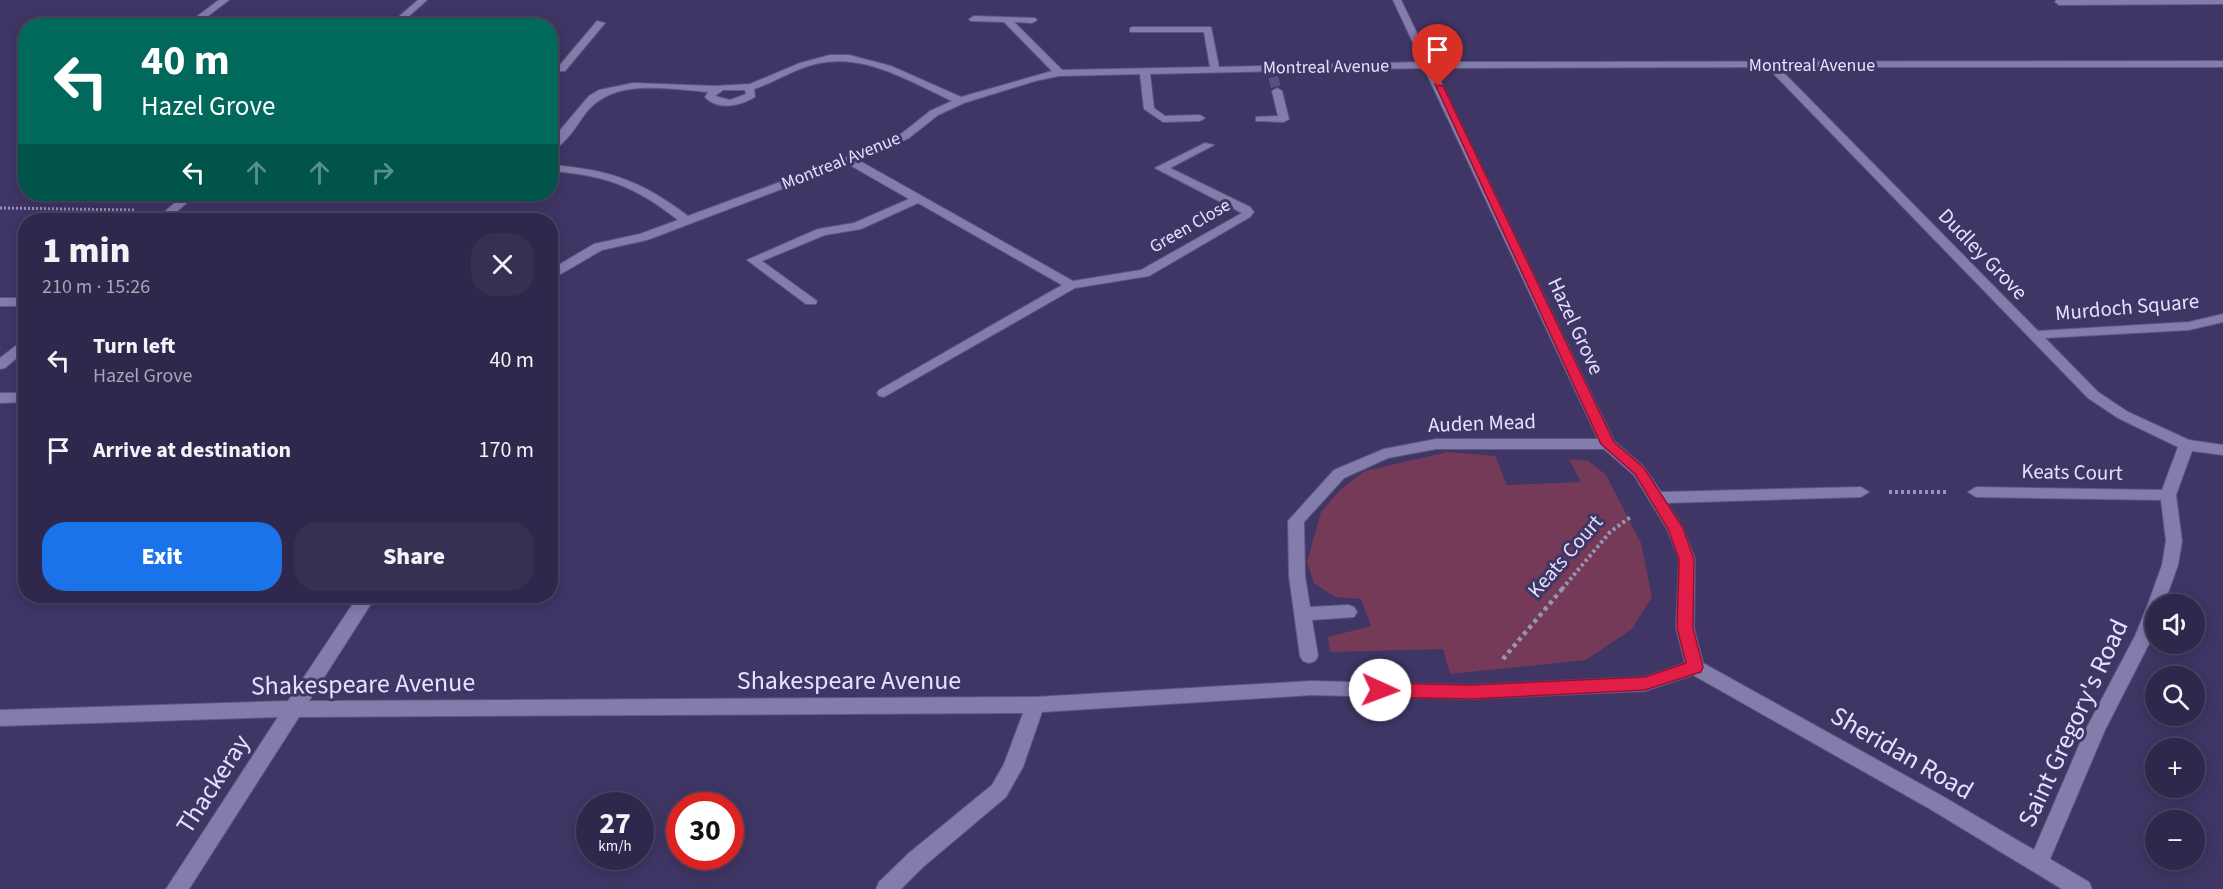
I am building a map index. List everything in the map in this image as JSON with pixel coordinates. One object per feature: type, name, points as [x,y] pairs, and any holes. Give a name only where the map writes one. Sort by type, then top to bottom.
[{"type":"street","points":[[199,18],[225,0]]},
{"type":"street","points":[[402,18],[423,0]]},
{"type":"street","name":"Hazel Grove","points":[[1397,0],[1608,444],[1640,471],[1675,528],[1687,559],[1685,628],[1695,667]]},
{"type":"street","points":[[2059,2],[2223,1]]},
{"type":"street","points":[[974,20],[1032,20]]},
{"type":"street","points":[[1007,20],[1059,73]]},
{"type":"street","points":[[558,69],[562,69],[600,23]]},
{"type":"street","points":[[1133,30],[1208,29],[1215,69]]},
{"type":"street","points":[[748,88],[813,61],[857,58],[874,63],[960,101]]},
{"type":"street","name":"Montreal Avenue","points":[[558,271],[598,247],[643,237],[849,160],[905,136],[934,113],[960,101],[1033,78],[1059,73],[1215,69],[1272,72],[1428,65],[2223,64]]},
{"type":"street","name":"Dudley Grove","points":[[1770,65],[2035,335],[2077,382],[2107,406],[2186,445]]},
{"type":"street","points":[[1145,71],[1149,109],[1163,119],[1200,118]]},
{"type":"street","points":[[558,142],[593,98],[604,92],[635,87],[716,89],[734,85],[752,91],[746,99],[728,103],[712,100],[710,97],[716,89]]},
{"type":"street","points":[[1260,119],[1284,119],[1277,91]]},
{"type":"street","name":"Green Close","points":[[884,393],[1071,285],[1145,273],[1248,212],[1161,168],[1209,145]]},
{"type":"street","points":[[849,160],[1071,285]]},
{"type":"street","points":[[558,169],[589,171],[625,179],[653,194],[687,221]]},
{"type":"street","points":[[811,301],[753,261],[822,232],[857,226],[918,199]]},
{"type":"street","points":[[169,213],[184,201]]},
{"type":"street","points":[[0,302],[18,302]]},
{"type":"street","name":"Murdoch Square","points":[[2035,335],[2189,326],[2222,320]]},
{"type":"street","points":[[0,365],[18,349]]},
{"type":"street","points":[[0,398],[18,397]]},
{"type":"street","name":"Auden Mead","points":[[1309,656],[1297,576],[1296,521],[1339,474],[1384,454],[1436,444],[1608,444]]},
{"type":"street","points":[[2186,445],[2223,450]]},
{"type":"street","name":"Saint Gregory's Road","points":[[2160,594],[2170,565],[2174,541],[2168,495],[2186,445]]},
{"type":"street","points":[[1657,498],[1861,492]]},
{"type":"street","name":"Keats Court","points":[[1976,492],[2168,495]]},
{"type":"street","points":[[293,709],[362,603]]},
{"type":"street","points":[[1302,614],[1348,612]]},
{"type":"street","name":"Saint Gregory's Road","points":[[2038,864],[2096,729],[2145,633]]},
{"type":"street","name":"Shakespeare Avenue","points":[[0,718],[293,709],[1035,705],[1312,688],[1471,692],[1645,684],[1695,667]]},
{"type":"street","name":"Sheridan Road","points":[[1695,667],[1937,803],[2081,889]]},
{"type":"street","points":[[887,889],[916,860],[999,791],[1013,767],[1035,705]]},
{"type":"street","name":"Thackeray","points":[[177,889],[293,709]]},
{"type":"path","points":[[0,208],[173,210]]},
{"type":"path","points":[[1861,492],[1976,492]]},
{"type":"path","name":"Keats Court","points":[[1471,692],[1545,611],[1610,532],[1657,498]]},
{"type":"shaded area","points":[[1448,452],[1495,456],[1507,485],[1581,482],[1569,459],[1588,461],[1606,475],[1641,543],[1652,597],[1632,629],[1586,660],[1450,674],[1443,649],[1330,652],[1328,637],[1371,626],[1361,599],[1335,597],[1314,583],[1307,562],[1321,512],[1340,490],[1365,471]]},
{"type":"tunnel","points":[[1273,77],[1277,91]]},
{"type":"route","points":[[1380,690],[1471,692],[1645,684],[1695,667],[1685,628],[1687,559],[1675,528],[1640,471],[1608,444],[1438,86]]}]
